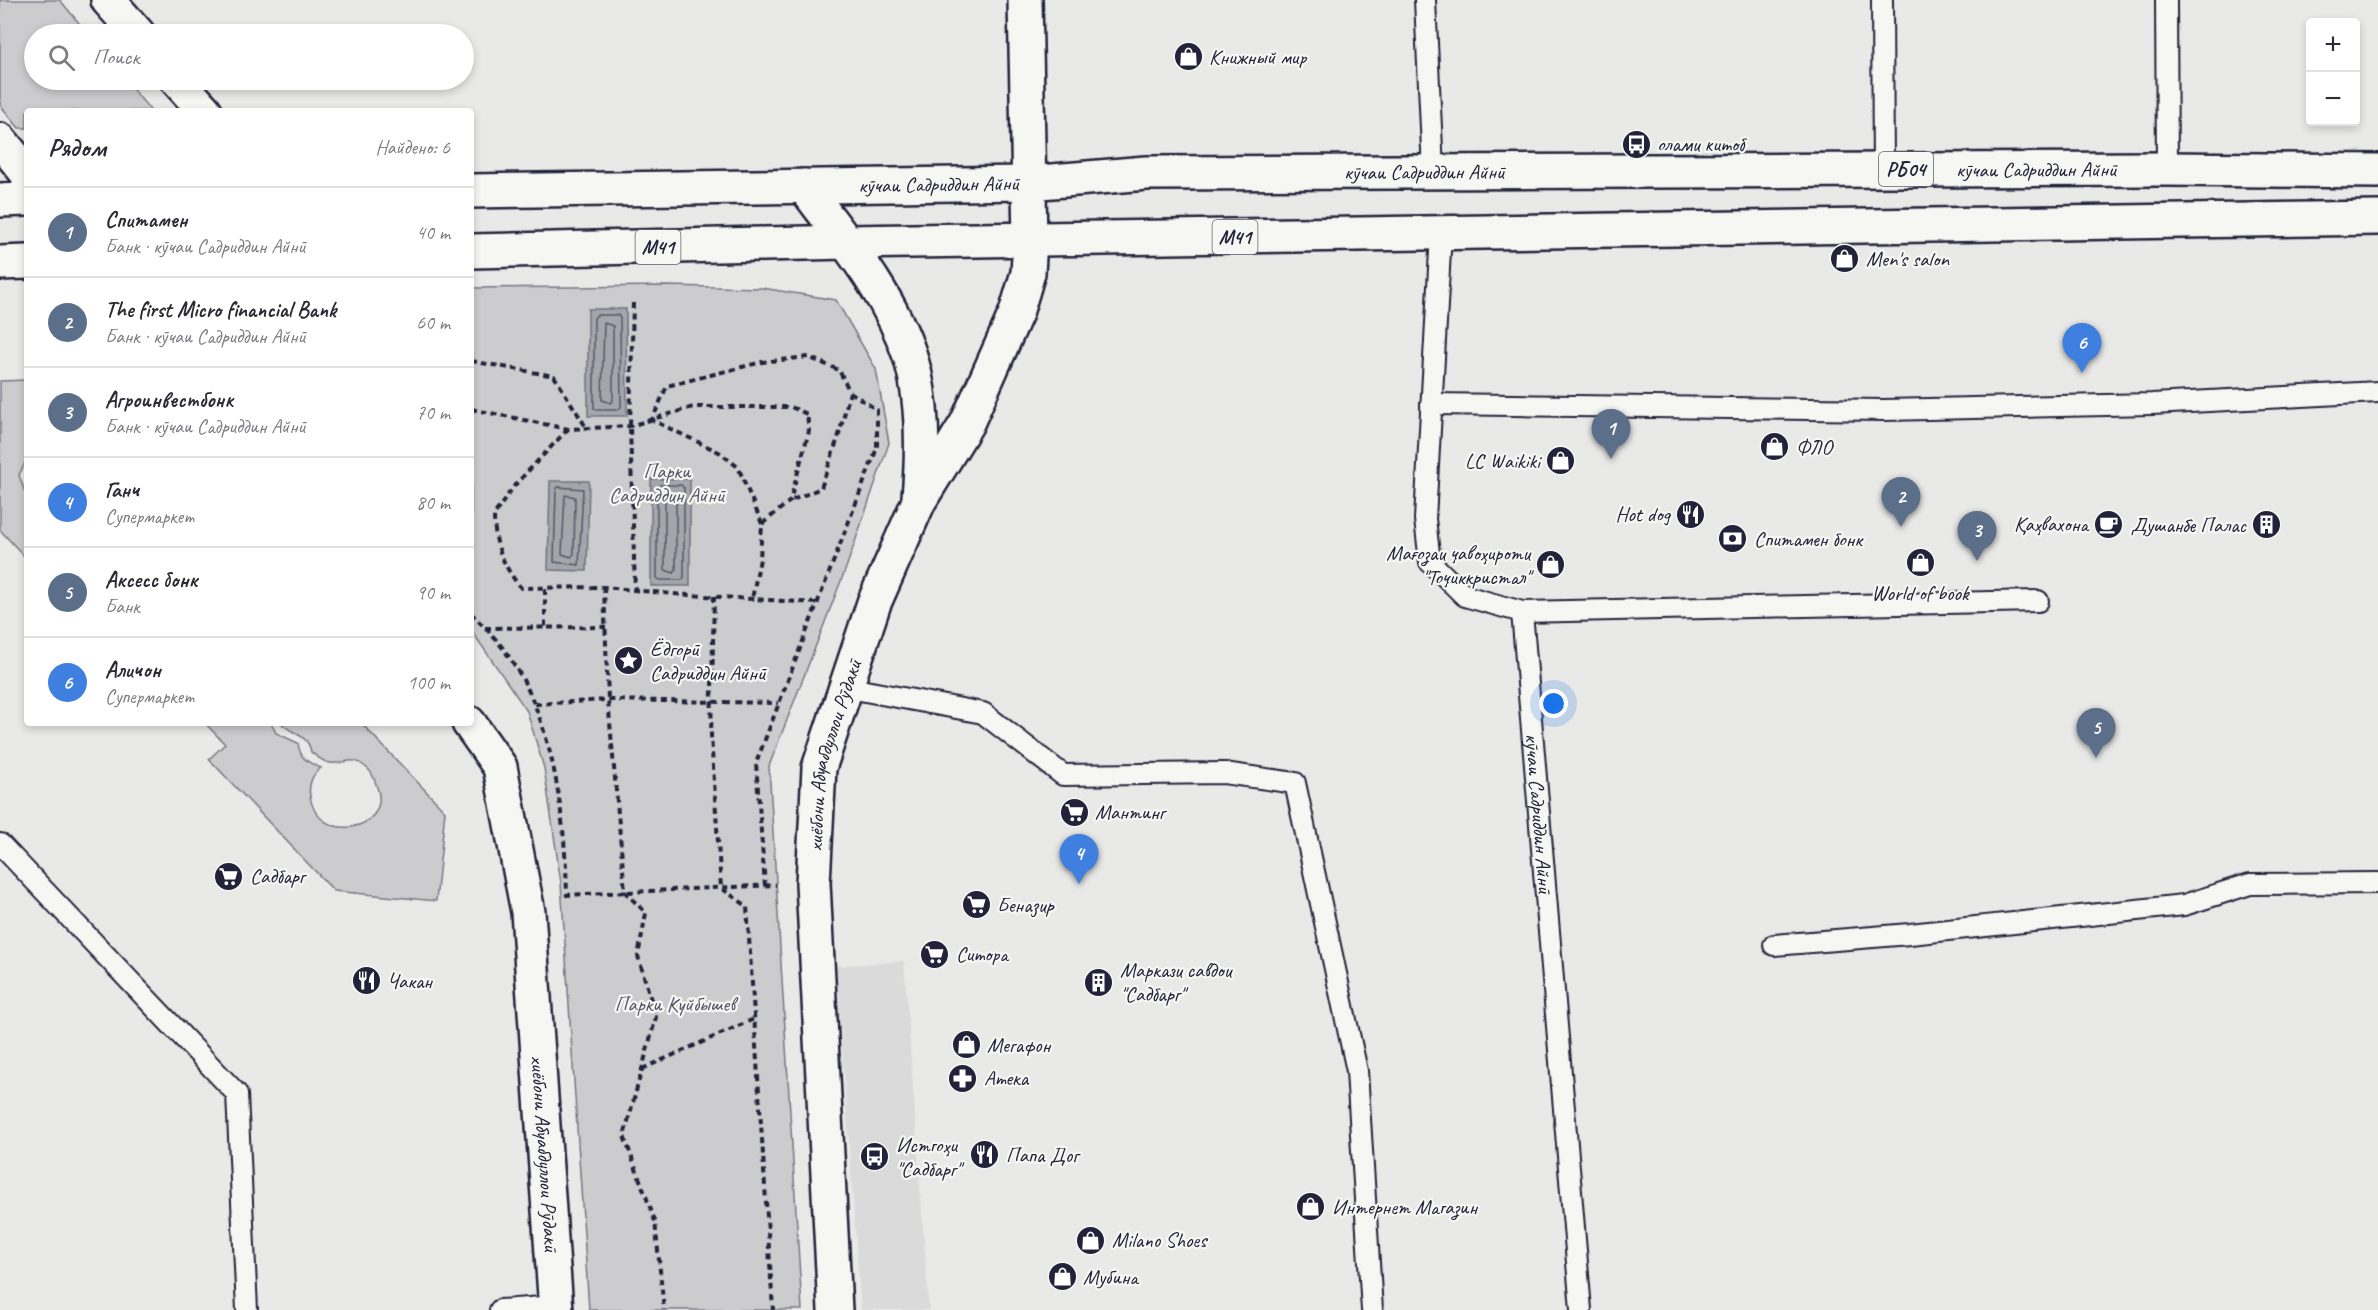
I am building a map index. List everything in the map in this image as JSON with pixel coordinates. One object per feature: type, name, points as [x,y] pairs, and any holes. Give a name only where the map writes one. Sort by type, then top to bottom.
[{"type":"main road","points":[[108,0],[129,24]]},
{"type":"main road","name":"хиёбони Абуабдуллои Рӯдакӣ","points":[[835,1310],[813,883],[819,768],[844,687],[874,603],[919,501],[967,423],[1016,313],[1028,273],[1030,240],[1025,0]]},
{"type":"main road","points":[[186,90],[202,108]]},
{"type":"main road","points":[[0,140],[24,168]]},
{"type":"main road","name":"кӯчаи Садриддин Айнӣ","points":[[474,191],[1029,183],[1146,173],[1883,169],[2378,171]]},
{"type":"main road","points":[[804,186],[846,242],[886,302],[910,358],[922,440],[919,501]]},
{"type":"main road","points":[[0,200],[24,199]]},
{"type":"main road","points":[[1441,233],[2378,218]]},
{"type":"main road","name":"M41","points":[[474,251],[846,242],[1441,233]]},
{"type":"main road","points":[[0,262],[24,262]]},
{"type":"main road","name":"хиёбони Абуабдуллои Рӯдакӣ","points":[[471,726],[500,767],[526,897],[556,1308]]},
{"type":"lane","points":[[1425,0],[1433,171]]},
{"type":"lane","points":[[1882,0],[1883,169]]},
{"type":"lane","points":[[2166,0],[2167,169]]},
{"type":"lane","points":[[1441,233],[1425,519],[1430,562],[1465,596],[1522,612],[2038,601]]},
{"type":"lane","points":[[1431,404],[1884,410],[2152,404],[2378,392]]},
{"type":"lane","name":"кӯчаи Садриддин Айнӣ","points":[[1522,612],[1581,1310]]},
{"type":"lane","points":[[844,687],[983,713],[1063,775],[1224,773],[1295,783],[1357,1071],[1372,1310]]},
{"type":"lane","points":[[0,844],[237,1094],[247,1310]]},
{"type":"lane","points":[[1774,945],[1910,934],[2184,905],[2250,884],[2378,883]]},
{"type":"lane","points":[[500,1310],[556,1308]]},
{"type":"path","points":[[633,303],[630,426],[634,590]]},
{"type":"path","points":[[652,420],[667,386],[762,362],[808,357],[839,370],[850,392],[877,410],[877,448],[756,763],[765,886]]},
{"type":"path","points":[[474,362],[554,376],[586,427]]},
{"type":"path","points":[[762,524],[790,501],[821,488],[834,453],[850,392]]},
{"type":"path","points":[[474,410],[568,429],[630,426],[693,407],[791,407],[807,414],[809,431],[790,501]]},
{"type":"path","points":[[652,420],[719,452],[738,467],[762,524],[760,559],[752,598]]},
{"type":"path","points":[[568,429],[514,486],[494,515],[497,547],[510,574],[521,588],[604,587],[816,603]]},
{"type":"path","points":[[604,587],[608,700],[625,892],[646,913],[638,956],[656,1017],[624,1137],[655,1221],[664,1310]]},
{"type":"path","points":[[545,589],[545,628]]},
{"type":"path","points":[[714,596],[711,702],[721,888]]},
{"type":"path","points":[[474,616],[508,655],[535,704],[552,759],[567,870],[567,895]]},
{"type":"path","points":[[485,628],[606,627]]},
{"type":"path","points":[[535,704],[608,700],[778,702]]},
{"type":"path","points":[[526,897],[813,883]]},
{"type":"path","points":[[721,888],[747,906],[772,1310]]},
{"type":"path","points":[[642,1069],[754,1019]]},
{"type":"shaded area","points":[[904,961],[929,1310],[861,1310],[836,966]]},
{"type":"green space","points":[[0,0],[60,0],[80,24],[24,24],[24,90],[133,90],[148,108],[24,108],[24,128],[19,128],[0,105]]},
{"type":"green space","name":"Парки Садриддин Айнӣ","points":[[666,286],[762,288],[836,300],[876,369],[889,443],[846,568],[769,766],[802,1310],[589,1310],[561,883],[544,768],[527,711],[474,634],[474,288]]},
{"type":"green space","points":[[24,380],[24,465],[19,475],[24,489],[24,556],[0,530],[0,381]]},
{"type":"green space","points":[[208,726],[272,726],[276,733],[298,743],[300,753],[305,759],[321,768],[311,780],[310,788],[310,796],[316,812],[326,822],[338,827],[352,827],[365,822],[374,814],[379,802],[374,778],[358,762],[328,763],[323,761],[311,752],[303,738],[285,726],[364,726],[445,811],[436,901],[334,891],[209,759],[225,744]]},
{"type":"water","points":[[588,309],[626,309],[627,416],[588,416]]},
{"type":"water","points":[[651,479],[690,479],[690,586],[651,586]]},
{"type":"water","points":[[550,481],[589,481],[587,571],[548,570]]},
{"type":"place","name":"Книжный мир","points":[[1188,57]]},
{"type":"place","name":"олами китоб","points":[[1636,144]]},
{"type":"place","name":"Men's salon","points":[[1845,259]]},
{"type":"place","name":"Аличон","points":[[2082,373]]},
{"type":"place","name":"ФЛО","points":[[1775,447]]},
{"type":"place","name":"Спитамен","points":[[1611,459]]},
{"type":"place","name":"LC Waikiki","points":[[1561,461]]},
{"type":"place","name":"Hot dog","points":[[1691,514]]},
{"type":"place","name":"Қаҳвахона","points":[[2109,524]]},
{"type":"place","name":"Душанбе Палас","points":[[2267,525]]},
{"type":"place","name":"The first Micro financial Bank","points":[[1901,527]]},
{"type":"place","name":"Спитамен бонк","points":[[1733,539]]},
{"type":"place","name":"Агроинвестбонк","points":[[1977,561]]},
{"type":"place","name":"World of book","points":[[1920,562]]},
{"type":"place","name":"Мағозаи ҷавоҳироти \"Тоҷиккристал\"","points":[[1551,565]]},
{"type":"place","name":"Ёдгорӣ Садриддин Айнӣ","points":[[629,661]]},
{"type":"place","name":"Аксесс бонк","points":[[2096,758]]},
{"type":"place","name":"Мантинг","points":[[1074,812]]},
{"type":"place","name":"Садбарг","points":[[229,876]]},
{"type":"place","name":"Ганч","points":[[1079,884]]},
{"type":"place","name":"Беназир","points":[[976,905]]},
{"type":"place","name":"Ситора","points":[[935,954]]},
{"type":"place","name":"Чакан","points":[[366,981]]},
{"type":"place","name":"Маркази савдои \"Садбарг\"","points":[[1099,982]]},
{"type":"place","name":"Мегафон","points":[[966,1045]]},
{"type":"place","name":"Атека","points":[[963,1078]]},
{"type":"place","name":"Папа Дог","points":[[985,1155]]},
{"type":"place","name":"Истгоҳи \"Садбарг\"","points":[[875,1157]]},
{"type":"place","name":"Интернет Магазин","points":[[1311,1207]]},
{"type":"place","name":"Milano Shoes","points":[[1091,1240]]},
{"type":"place","name":"Мубина","points":[[1062,1277]]},
{"type":"park label","name":"Парки Куйбышев","points":[[675,1004]]}]
